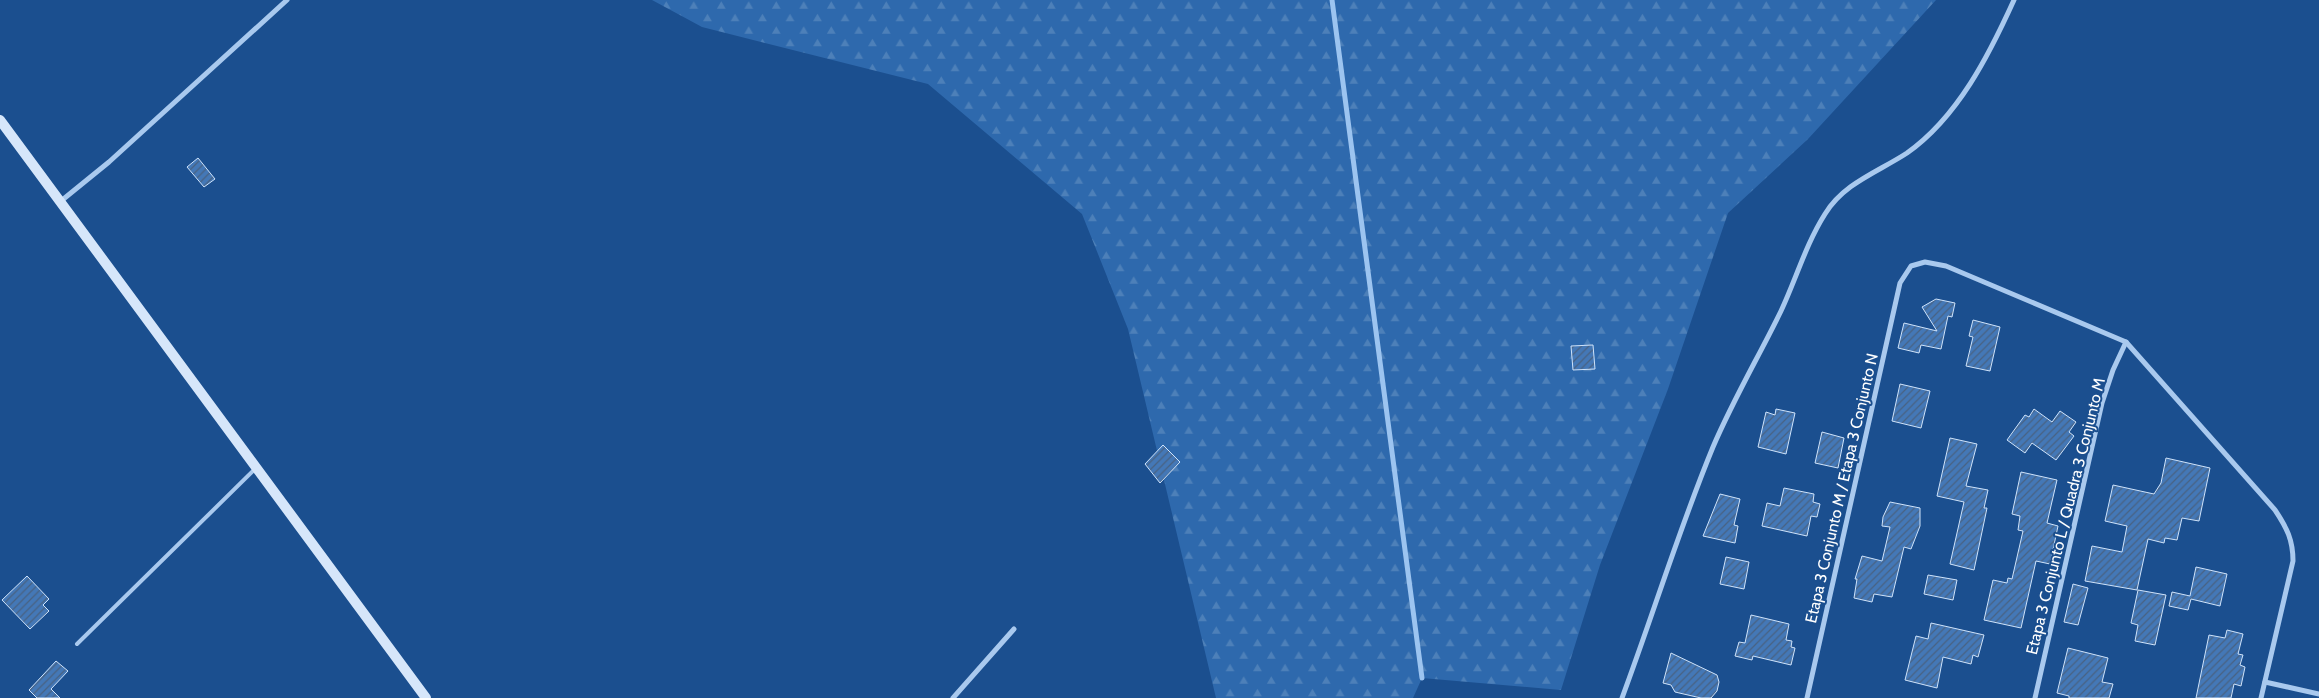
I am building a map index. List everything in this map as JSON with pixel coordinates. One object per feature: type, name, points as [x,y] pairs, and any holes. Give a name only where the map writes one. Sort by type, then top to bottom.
[{"type":"street","points":[[61,201],[123,150],[287,0]]},
{"type":"street","points":[[1622,698],[1675,545],[1714,446],[1735,399],[1784,305],[1826,213],[1841,194],[1866,176],[1907,152],[1954,109],[1977,71],[2014,0]]},
{"type":"street","points":[[0,120],[61,201],[147,322],[426,698]]},
{"type":"street","name":"Etapa 3 Conjunto M / Etapa 3 Conjunto N","points":[[1807,698],[1900,283],[1906,271],[1917,263],[1925,262],[1946,266],[2126,342]]},
{"type":"street","points":[[2126,342],[2275,510],[2288,529],[2293,549],[2293,561],[2261,698]]},
{"type":"street","name":"Etapa 3 Conjunto L / Quadra 3 Conjunto M","points":[[2034,698],[2102,403],[2113,370],[2126,342]]},
{"type":"street","points":[[953,698],[1014,629]]},
{"type":"street","points":[[2265,682],[2319,694]]},
{"type":"lane","points":[[77,644],[256,468]]},
{"type":"green space","points":[[652,0],[1936,0],[1808,139],[1728,213],[1668,389],[1600,565],[1561,690],[1422,678],[1413,698],[1216,698],[1128,329],[1082,214],[928,84],[702,27]]},
{"type":"building","points":[[198,158],[215,179],[204,187],[187,167]]},
{"type":"building","points":[[1936,299],[1955,303],[1952,317],[1948,316],[1941,349],[1921,345],[1919,353],[1898,348],[1904,323],[1937,331],[1922,307]]},
{"type":"building","points":[[1973,320],[2000,327],[1990,371],[1966,366],[1973,337],[1969,336]]},
{"type":"building","points":[[1593,345],[1595,369],[1573,370],[1571,346]]},
{"type":"building","points":[[1900,384],[1930,391],[1921,428],[1892,421]]},
{"type":"building","points":[[1776,409],[1795,413],[1786,454],[1758,447],[1766,412],[1775,415]]},
{"type":"building","points":[[2034,409],[2052,422],[2060,411],[2076,422],[2069,432],[2074,436],[2056,460],[2032,443],[2025,453],[2007,440],[2025,415],[2029,417]]},
{"type":"building","points":[[1822,432],[1844,438],[1838,468],[1815,463]]},
{"type":"building","points":[[1950,438],[1977,444],[1966,486],[1988,490],[1984,508],[1987,508],[1974,570],[1950,564],[1964,502],[1937,496]]},
{"type":"building","points":[[1163,445],[1180,462],[1160,483],[1145,464]]},
{"type":"building","points":[[2166,458],[2210,468],[2199,521],[2182,518],[2177,540],[2165,538],[2164,543],[2148,539],[2137,590],[2085,581],[2092,546],[2122,552],[2127,526],[2105,521],[2113,485],[2154,494],[2161,483]]},
{"type":"building","points":[[2021,472],[2057,480],[2047,523],[2058,526],[2050,564],[2036,561],[2021,628],[1984,620],[1993,580],[2007,583],[2008,578],[2012,579],[2023,531],[2018,530],[2020,516],[2012,514]]},
{"type":"building","points":[[1784,488],[1814,494],[1813,502],[1820,504],[1817,517],[1811,516],[1807,536],[1762,526],[1767,503],[1780,506]]},
{"type":"building","points":[[1720,494],[1740,499],[1734,525],[1738,526],[1735,543],[1703,536]]},
{"type":"building","points":[[1890,502],[1920,508],[1920,526],[1911,549],[1904,547],[1892,597],[1874,594],[1872,602],[1854,598],[1857,579],[1855,579],[1862,556],[1882,561],[1890,527],[1882,526],[1883,517]]},
{"type":"building","points":[[1726,557],[1749,562],[1744,589],[1720,584]]},
{"type":"building","points":[[2196,567],[2227,574],[2220,606],[2191,599],[2188,610],[2169,606],[2172,592],[2190,596]]},
{"type":"building","points":[[1928,575],[1957,580],[1953,600],[1924,594]]},
{"type":"building","points":[[27,576],[49,599],[43,605],[49,611],[30,629],[2,600]]},
{"type":"building","points":[[2073,584],[2088,588],[2078,625],[2064,622]]},
{"type":"building","points":[[2138,590],[2166,595],[2155,645],[2135,641],[2138,625],[2131,623]]},
{"type":"building","points":[[1751,615],[1789,624],[1786,640],[1792,641],[1791,647],[1795,648],[1791,665],[1753,656],[1752,660],[1735,656],[1739,642],[1745,643]]},
{"type":"building","points":[[1931,623],[1984,635],[1978,657],[1973,655],[1971,664],[1943,657],[1937,688],[1905,680],[1916,636],[1928,639]]},
{"type":"building","points":[[2227,630],[2243,634],[2238,654],[2243,655],[2240,665],[2245,667],[2241,686],[2234,684],[2231,698],[2196,698],[2209,635],[2225,638]]},
{"type":"building","points":[[2068,648],[2108,658],[2102,682],[2113,684],[2109,698],[2069,698],[2069,696],[2057,693]]},
{"type":"building","points":[[1671,653],[1717,675],[1719,682],[1717,691],[1711,698],[1701,698],[1675,692],[1671,685],[1663,683]]},
{"type":"building","points":[[56,661],[68,671],[51,689],[60,698],[37,698],[29,690]]},
{"type":"waterway","points":[[1332,0],[1422,678]]}]
